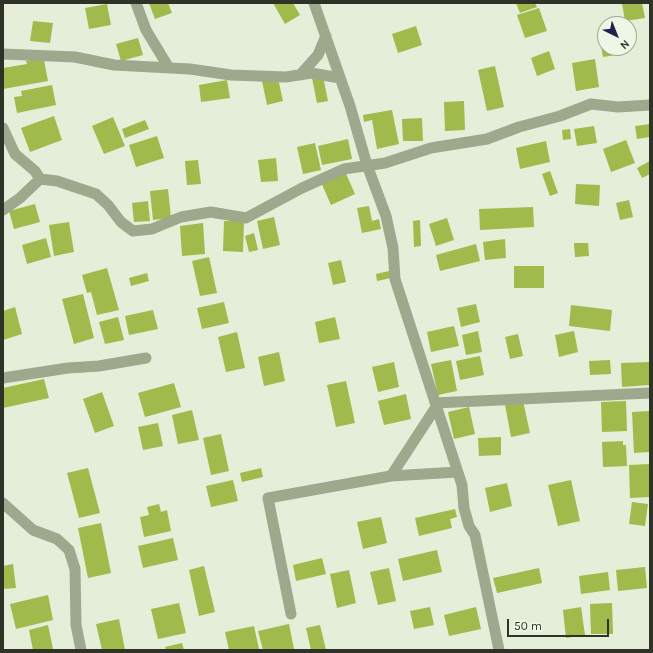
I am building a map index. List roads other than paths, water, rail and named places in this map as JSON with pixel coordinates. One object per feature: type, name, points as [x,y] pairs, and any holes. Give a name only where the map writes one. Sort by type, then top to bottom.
[{"type":"street","points":[[136,3],[146,30],[169,68]]},
{"type":"street","points":[[314,3],[340,78],[367,165],[386,216],[393,248],[395,279],[464,494],[467,519],[475,535],[499,650]]},
{"type":"street","points":[[300,75],[318,55],[326,36]]},
{"type":"street","points":[[3,54],[75,57],[114,65],[190,69],[231,75],[286,77],[311,73],[340,78]]},
{"type":"street","points":[[3,210],[20,198],[40,179],[58,181],[96,194],[108,205],[121,222],[133,231],[152,229],[181,217],[211,212],[246,218],[302,188],[344,169],[385,163],[431,148],[487,139],[519,127],[560,116],[591,104],[618,107],[650,105]]},
{"type":"street","points":[[3,128],[15,154],[36,171],[40,179]]},
{"type":"street","points":[[3,378],[68,368],[99,366],[146,358]]},
{"type":"street","points":[[436,405],[650,393]]},
{"type":"street","points":[[391,476],[436,405]]},
{"type":"street","points":[[291,614],[268,498],[391,476],[457,472]]},
{"type":"street","points":[[3,503],[33,530],[57,539],[69,550],[75,569],[76,625],[81,650]]}]
